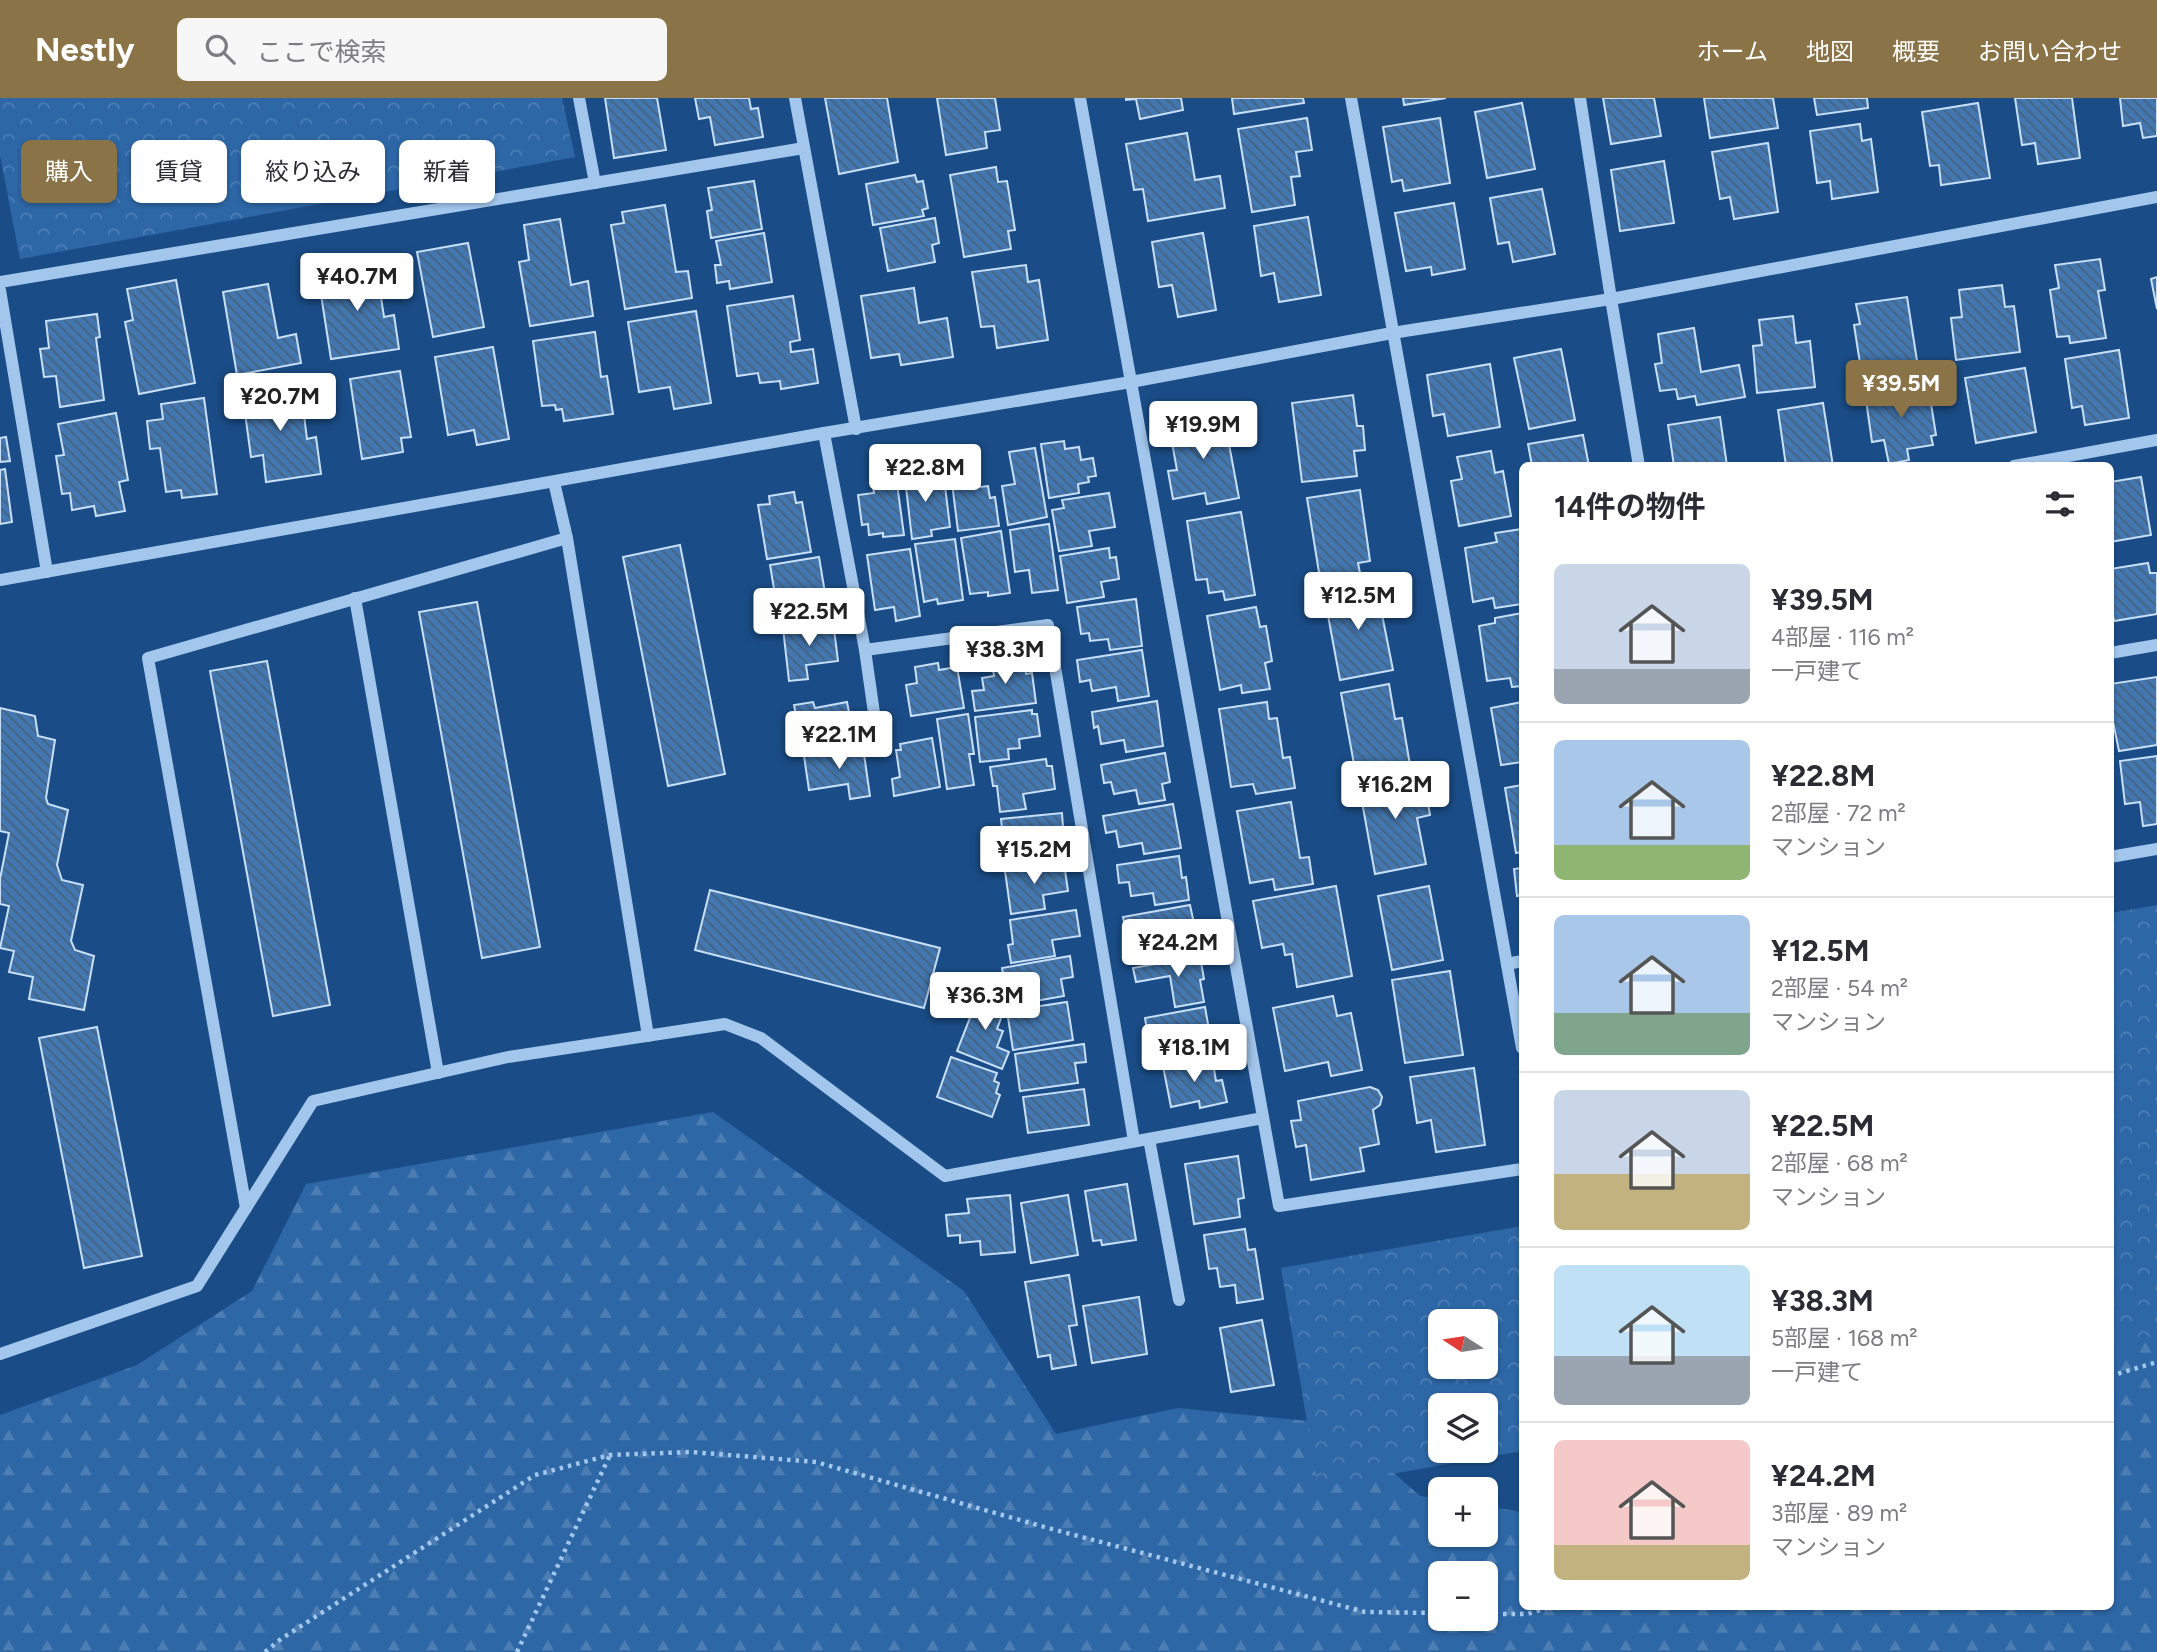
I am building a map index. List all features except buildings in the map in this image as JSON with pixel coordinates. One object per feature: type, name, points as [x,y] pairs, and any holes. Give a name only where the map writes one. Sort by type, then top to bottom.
[{"type":"street","points":[[579,98],[595,183]]},
{"type":"street","points":[[795,98],[856,429]]},
{"type":"street","points":[[1080,98],[1279,1206],[1519,1169]]},
{"type":"street","points":[[1351,98],[1519,1031]]},
{"type":"street","points":[[1580,98],[1639,462]]},
{"type":"street","points":[[0,282],[804,148]]},
{"type":"street","points":[[0,580],[824,433],[1130,382],[1392,333],[1611,299],[2157,197]]},
{"type":"street","points":[[0,290],[47,572]]},
{"type":"street","points":[[824,433],[865,650],[876,727]]},
{"type":"street","points":[[2036,462],[2157,440]]},
{"type":"street","points":[[554,482],[566,538],[648,1036]]},
{"type":"street","points":[[246,1208],[148,658],[566,538]]},
{"type":"street","points":[[355,598],[438,1073]]},
{"type":"street","points":[[865,650],[1048,625],[1135,1141]]},
{"type":"street","points":[[2114,652],[2157,645]]},
{"type":"street","points":[[2114,856],[2157,849]]},
{"type":"street","points":[[1507,964],[1519,962]]},
{"type":"street","points":[[0,1354],[197,1286],[313,1101],[508,1057],[724,1024],[761,1038],[945,1176],[1263,1118]]},
{"type":"street","points":[[1149,1139],[1179,1300]]},
{"type":"path","points":[[2114,1375],[2157,1362]]},
{"type":"path","points":[[265,1652],[281,1639],[535,1475],[610,1455],[691,1452],[816,1462],[1048,1528],[1365,1612],[1428,1613]]},
{"type":"path","points":[[517,1652],[610,1455]]},
{"type":"path","points":[[1498,1614],[1527,1614],[1540,1610]]},
{"type":"green space","points":[[0,98],[562,98],[575,157],[495,172],[495,140],[399,140],[399,189],[385,192],[385,140],[241,140],[241,203],[325,203],[20,259],[0,155]]},
{"type":"green space","points":[[2157,905],[2157,1340],[2114,1347],[2114,912]]},
{"type":"green space","points":[[713,1112],[964,1291],[1056,1434],[1178,1408],[1338,1424],[1420,1496],[1428,1497],[1428,1547],[1498,1547],[1498,1508],[1519,1512],[1519,1610],[2114,1610],[2114,1163],[2157,1156],[2157,1652],[0,1652],[0,1415],[137,1365],[252,1291],[306,1184]]},
{"type":"green space","points":[[1519,1227],[1519,1452],[1498,1455],[1498,1393],[1428,1393],[1428,1463],[1454,1463],[1318,1487],[1281,1268]]}]
